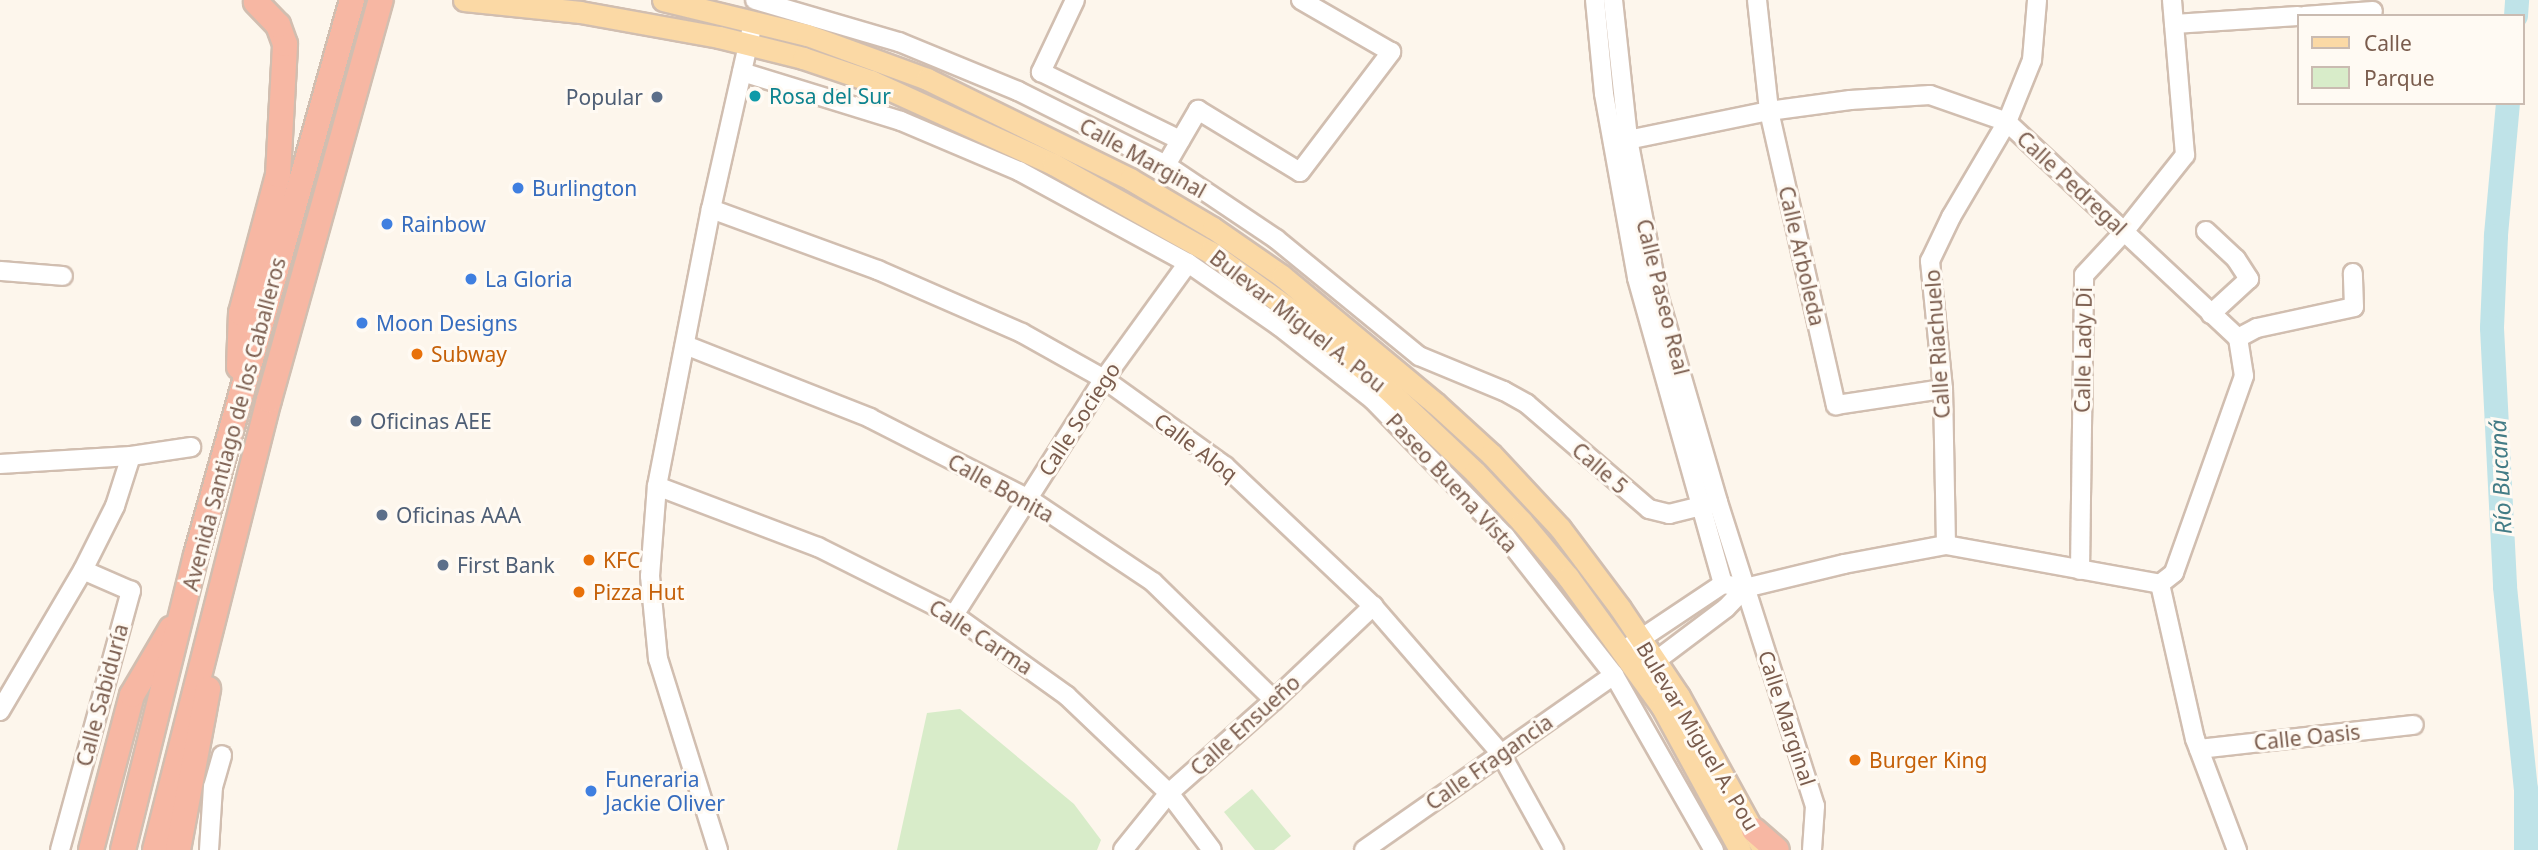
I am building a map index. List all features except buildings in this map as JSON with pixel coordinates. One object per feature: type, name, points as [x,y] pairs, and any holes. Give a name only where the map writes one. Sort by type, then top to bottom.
[{"type":"highway","name":"Avenida Santiago de los Caballeros","points":[[124,850],[237,410],[352,0]]},
{"type":"highway","name":"Avenida Santiago de los Caballeros","points":[[170,849],[214,611],[381,0]]},
{"type":"highway","points":[[237,410],[241,313],[278,175],[285,44],[278,25],[256,2]]},
{"type":"highway","points":[[93,840],[132,695],[185,605]]},
{"type":"highway","points":[[1753,843],[1777,850]]},
{"type":"main road","name":"Bulevar Miguel A. Pou","points":[[464,0],[580,12],[749,44],[871,81],[1054,164],[1183,235],[1236,270],[1355,361],[1475,472],[1568,577],[1622,652],[1647,667],[1718,762],[1753,843]]},
{"type":"main road","name":"Bulevar Miguel A. Pou","points":[[663,0],[755,5],[967,97],[1130,179],[1213,228],[1282,276],[1368,344],[1491,454],[1560,528],[1641,639],[1647,667]]},
{"type":"street","points":[[1075,0],[1041,72],[1180,140]]},
{"type":"street","points":[[1166,165],[1198,110],[1300,172],[1391,52],[1301,0]]},
{"type":"street","name":"Calle Paseo Real","points":[[1595,0],[1604,94],[1620,141]]},
{"type":"street","name":"Calle Paseo Real","points":[[1614,0],[1620,141],[1637,278],[1710,504],[1745,588]]},
{"type":"street","name":"Calle Arboleda","points":[[1757,0],[1769,111],[1836,405],[1943,389]]},
{"type":"street","name":"Calle Riachuelo","points":[[1946,545],[1943,389],[1930,261],[1951,217],[2007,122],[2032,60],[2037,0]]},
{"type":"street","name":"Calle Lady Di","points":[[2080,570],[2084,275],[2123,233],[2185,155],[2172,0]]},
{"type":"street","points":[[718,850],[655,641],[650,576],[657,486],[711,209],[749,44],[755,5]]},
{"type":"street","name":"Calle Marginal","points":[[755,5],[899,42],[1017,91],[1166,165],[1276,239],[1419,356],[1493,387]]},
{"type":"street","points":[[2332,14],[2373,11]]},
{"type":"street","points":[[2174,24],[2296,16]]},
{"type":"street","name":"Paseo Buena Vista","points":[[742,72],[901,121],[1019,171],[1188,263],[1279,326],[1373,400],[1505,536],[1614,675],[1714,850]]},
{"type":"street","name":"Calle Pedregal","points":[[1620,141],[1769,111],[1850,100],[1930,94],[2007,122],[2238,338]]},
{"type":"street","name":"Calle Aloq","points":[[711,209],[878,270],[1022,333],[1104,379],[1225,466],[1373,606],[1501,754],[1553,850]]},
{"type":"street","points":[[2206,231],[2236,259],[2249,279],[2211,313]]},
{"type":"street","name":"Calle Sociego","points":[[954,615],[1104,379],[1188,263]]},
{"type":"street","points":[[0,271],[63,276]]},
{"type":"street","points":[[1622,652],[1723,584],[1745,588],[1844,564],[1946,545],[2160,584],[2174,573],[2244,376],[2238,338],[2257,328],[2354,307],[2353,273]]},
{"type":"street","name":"Calle Bonita","points":[[685,345],[870,418],[1029,499],[1153,582],[1274,700]]},
{"type":"street","name":"Calle 5","points":[[1493,387],[1527,404],[1649,509],[1669,514],[1710,504]]},
{"type":"street","points":[[0,464],[131,456],[191,446]]},
{"type":"street","points":[[0,711],[83,570],[115,506],[131,456]]},
{"type":"street","name":"Calle Carma","points":[[657,486],[818,547],[954,615],[1067,696],[1168,793],[1212,850]]},
{"type":"street","name":"Calle Paseo Real","points":[[1710,504],[1723,584]]},
{"type":"street","name":"Calle Sabiduría","points":[[60,850],[131,591],[83,570]]},
{"type":"street","points":[[2160,584],[2199,749],[2237,850]]},
{"type":"street","points":[[1647,667],[1726,608],[1745,588]]},
{"type":"street","name":"Calle Marginal","points":[[1745,588],[1815,806],[1812,850]]},
{"type":"street","name":"Calle Ensueño","points":[[1123,850],[1168,793],[1274,700],[1373,606]]},
{"type":"street","name":"Calle Fragancia","points":[[1375,847],[1614,675]]},
{"type":"street","name":"Calle Oasis","points":[[2199,749],[2414,725]]},
{"type":"street","points":[[208,850],[213,787],[222,755]]},
{"type":"green space","points":[[960,709],[1074,804],[1101,840],[1097,850],[897,850],[927,713]]},
{"type":"green space","points":[[1252,789],[1291,836],[1274,850],[1255,850],[1224,812]]},
{"type":"waterway","name":"Río Bucaná","points":[[2516,14],[2517,0]]},
{"type":"waterway","name":"Río Bucaná","points":[[2508,105],[2496,236],[2492,328],[2505,587],[2526,789],[2526,850]]},
{"type":"place","name":"Rosa del Sur","points":[[755,96]]},
{"type":"place","name":"Popular","points":[[657,97]]},
{"type":"place","name":"Burlington","points":[[518,188]]},
{"type":"place","name":"Rainbow","points":[[387,224]]},
{"type":"place","name":"La Gloria","points":[[471,279]]},
{"type":"place","name":"Moon Designs","points":[[362,323]]},
{"type":"place","name":"Subway","points":[[417,354]]},
{"type":"place","name":"Oficinas AEE","points":[[356,421]]},
{"type":"place","name":"Oficinas AAA","points":[[382,515]]},
{"type":"place","name":"KFC","points":[[589,560]]},
{"type":"place","name":"First Bank","points":[[443,565]]},
{"type":"place","name":"Pizza Hut","points":[[579,592]]},
{"type":"place","name":"Burger King","points":[[1855,760]]},
{"type":"place","name":"Funeraria Jackie Oliver","points":[[591,791]]}]
